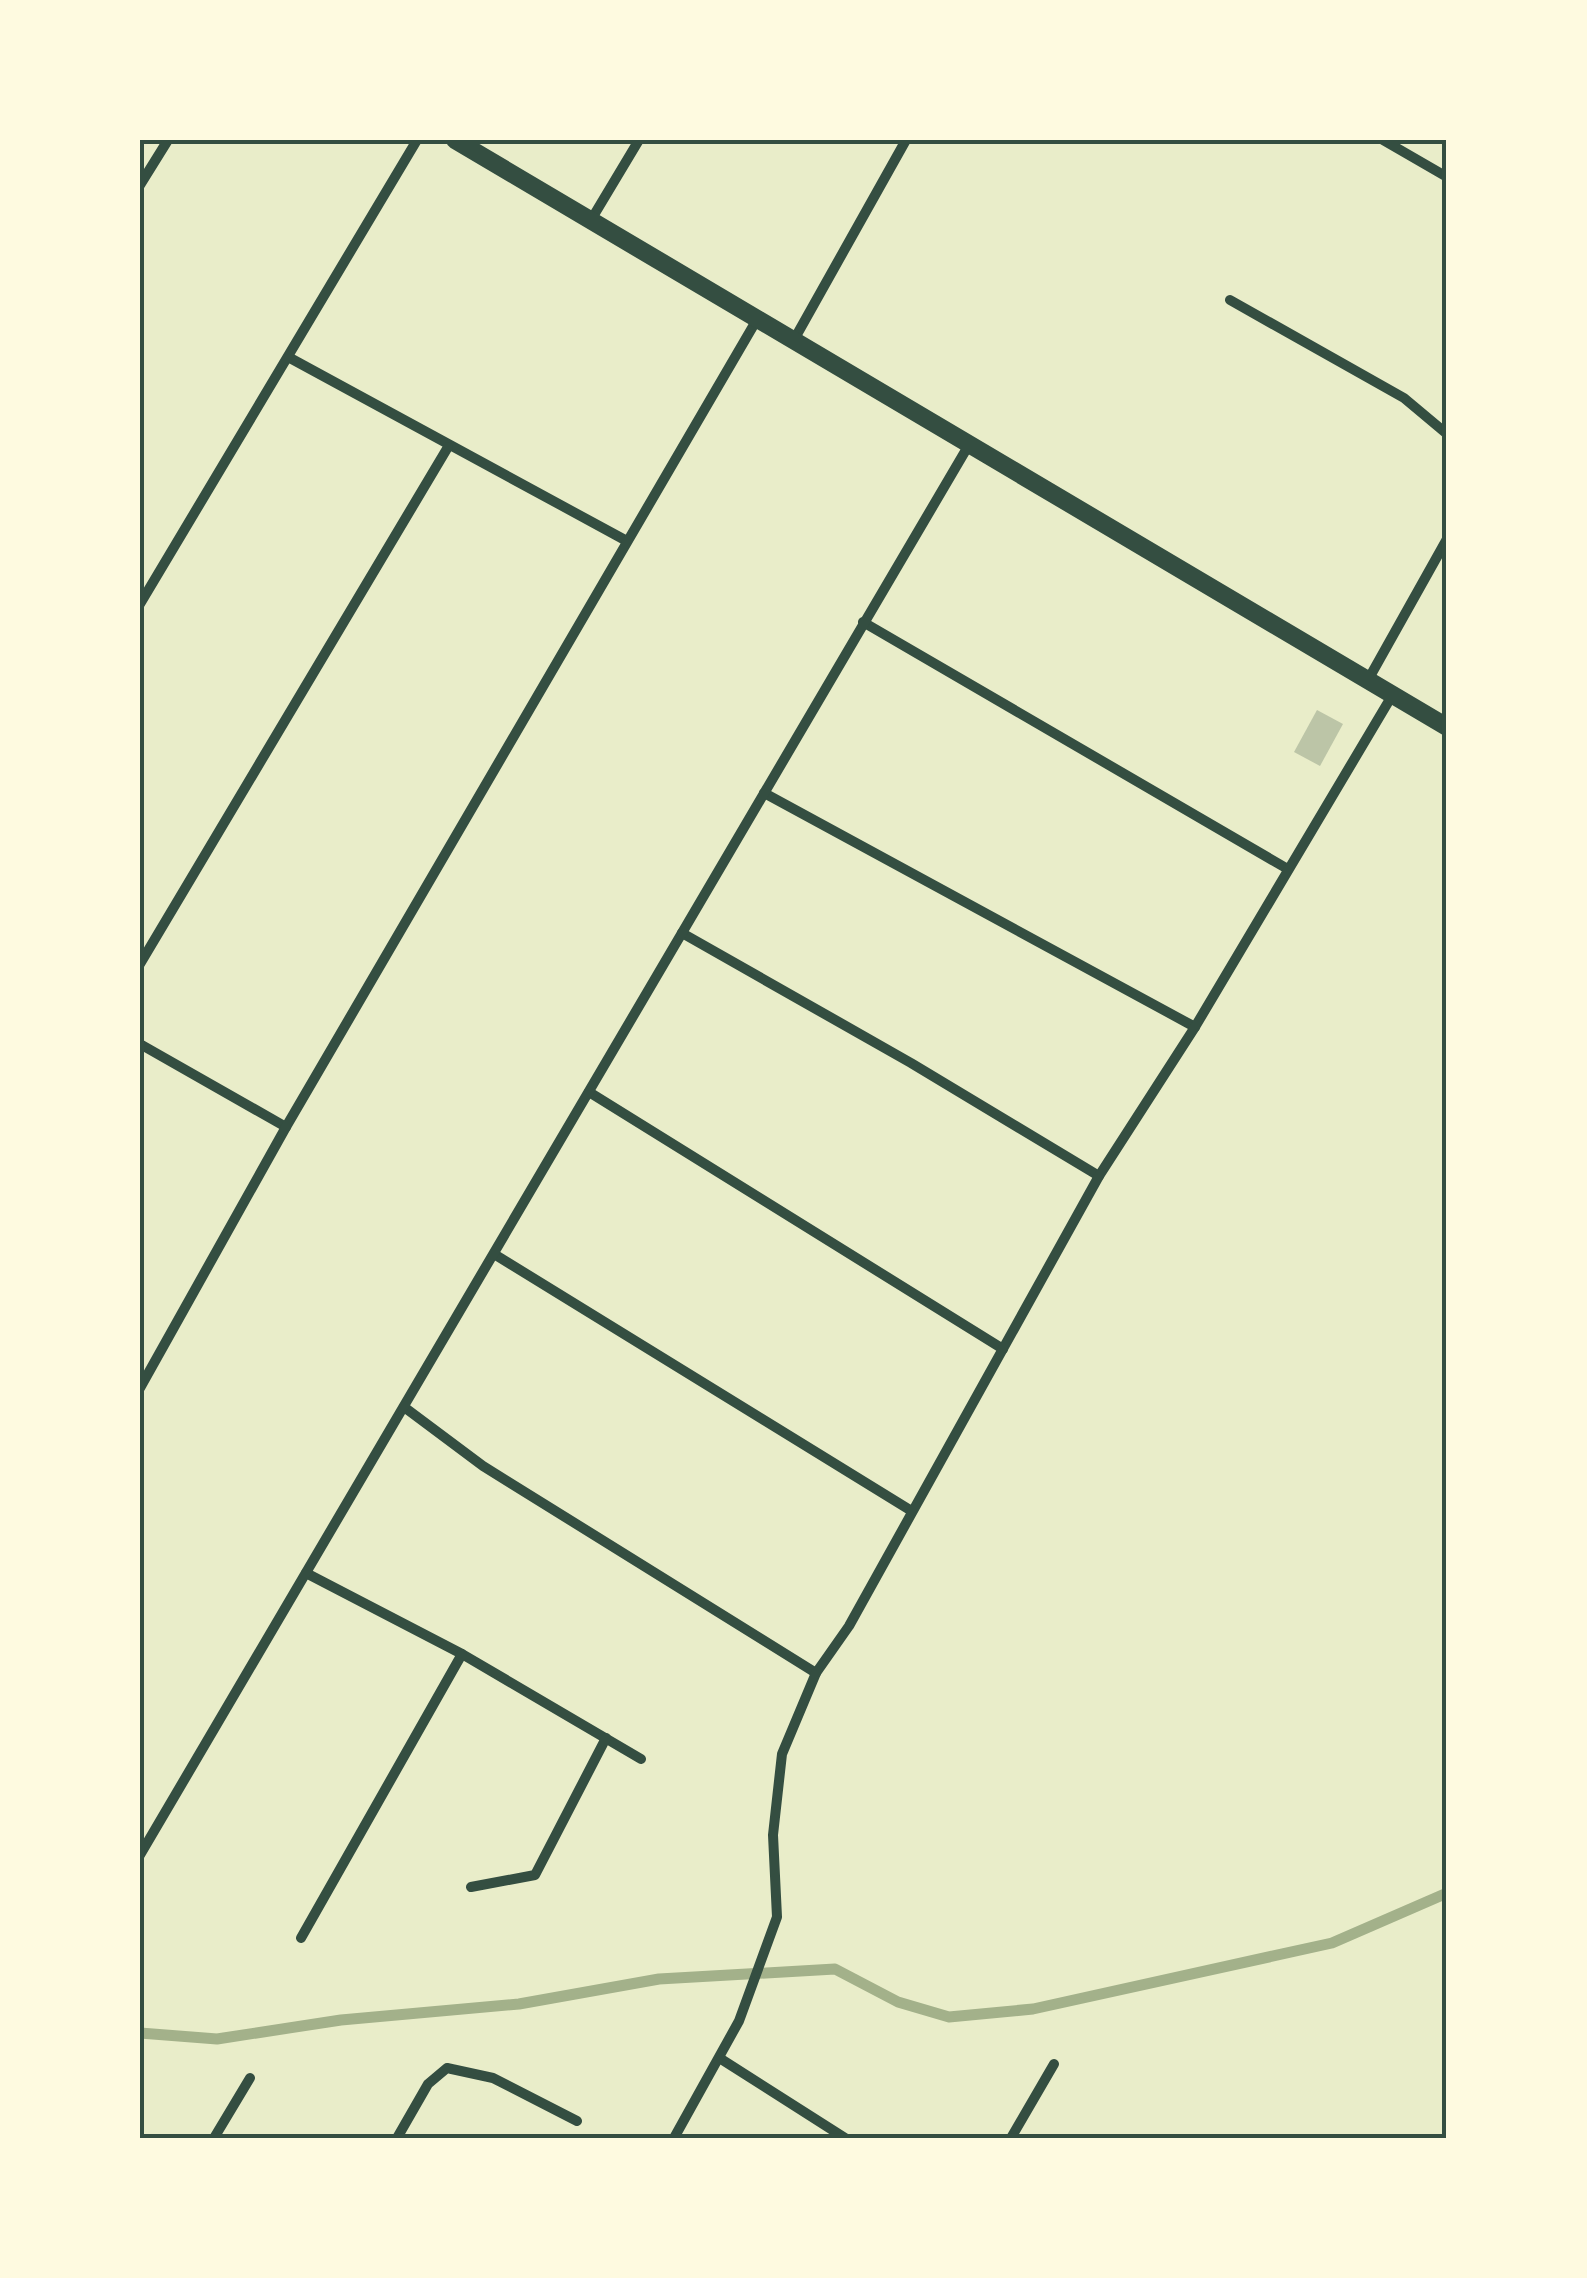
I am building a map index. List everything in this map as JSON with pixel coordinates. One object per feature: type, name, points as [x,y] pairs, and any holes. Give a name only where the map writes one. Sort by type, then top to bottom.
[{"type":"street","points":[[140,185],[168,140]]},
{"type":"street","points":[[140,604],[417,140]]},
{"type":"street","points":[[455,140],[1447,726]]},
{"type":"street","points":[[592,220],[639,140]]},
{"type":"street","points":[[794,338],[906,140]]},
{"type":"street","points":[[1382,140],[1447,176]]},
{"type":"street","points":[[1230,300],[1404,398],[1447,434]]},
{"type":"street","points":[[140,1388],[624,540],[758,316]]},
{"type":"street","points":[[290,358],[624,540]]},
{"type":"street","points":[[140,1854],[970,442]]},
{"type":"street","points":[[140,964],[448,447]]},
{"type":"street","points":[[1368,680],[1447,539]]},
{"type":"street","points":[[863,622],[1286,868]]},
{"type":"street","points":[[674,2138],[721,2059],[777,1917],[773,1835],[782,1754],[816,1673],[849,1626],[910,1510],[1100,1176],[1195,1026],[1393,694]]},
{"type":"street","points":[[764,793],[1195,1026]]},
{"type":"street","points":[[682,934],[911,1062],[1100,1176]]},
{"type":"street","points":[[140,1044],[286,1127]]},
{"type":"street","points":[[589,1092],[1003,1349]]},
{"type":"street","points":[[494,1254],[910,1510]]},
{"type":"street","points":[[404,1407],[483,1466],[816,1673]]},
{"type":"street","points":[[306,1573],[462,1654],[641,1759]]},
{"type":"street","points":[[301,1938],[462,1654]]},
{"type":"street","points":[[471,1887],[534,1876],[606,1738]]},
{"type":"street","points":[[721,2059],[845,2138]]},
{"type":"street","points":[[1011,2138],[1054,2064]]},
{"type":"street","points":[[397,2138],[428,2084],[447,2068],[493,2078],[577,2121]]},
{"type":"street","points":[[214,2138],[250,2078]]},
{"type":"building","points":[[1317,710],[1343,724],[1320,766],[1294,752]]},
{"type":"waterway","points":[[140,2033],[217,2039],[341,2020],[519,2004],[659,1979],[835,1969],[898,2002],[949,2017],[1033,2009],[1332,1943],[1447,1893]]}]
